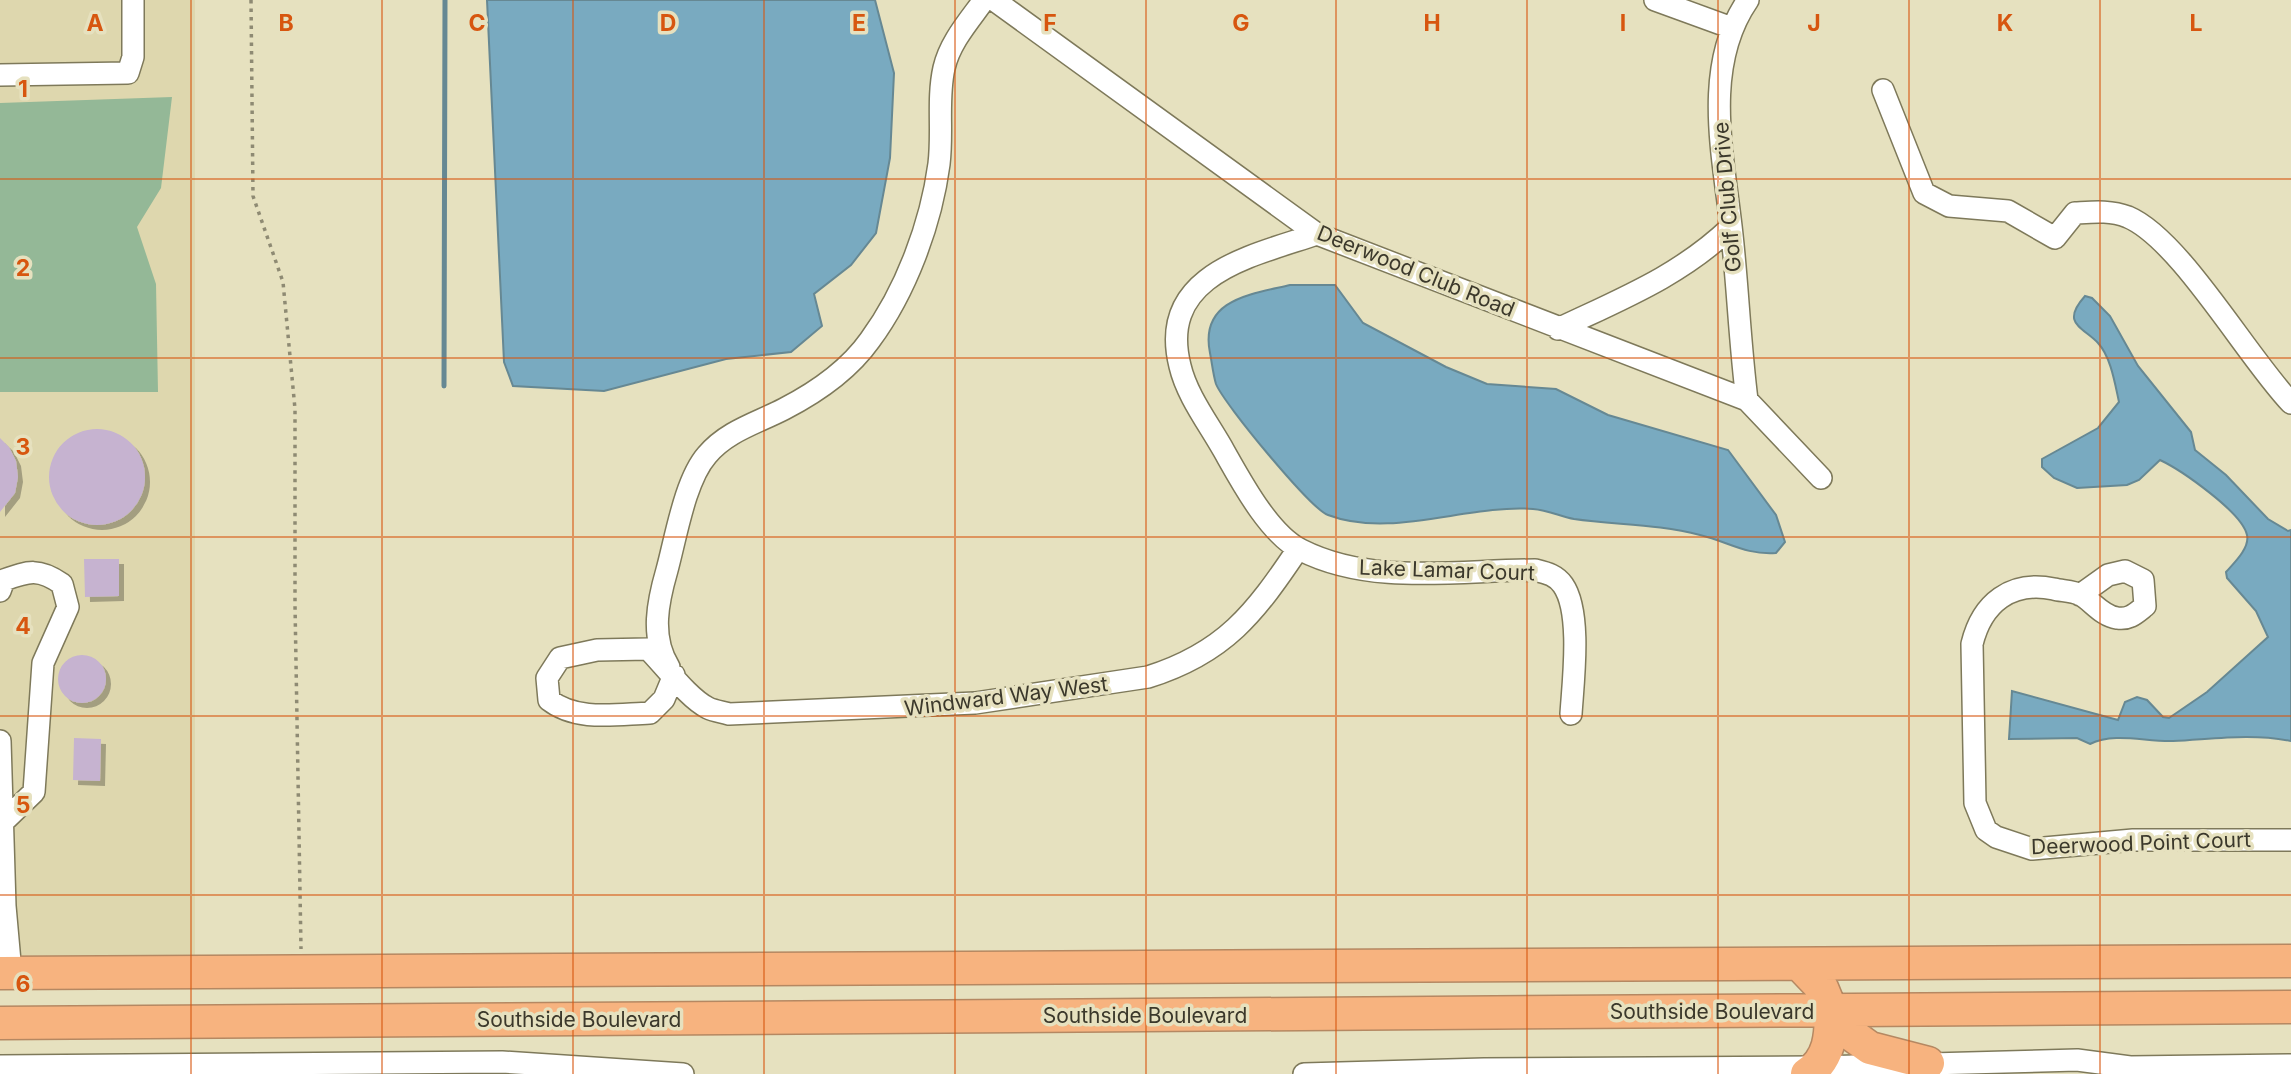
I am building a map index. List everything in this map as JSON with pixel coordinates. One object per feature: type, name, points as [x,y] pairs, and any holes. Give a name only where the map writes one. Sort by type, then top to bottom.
[{"type":"highway","points":[[5,973],[2291,961]]},
{"type":"highway","points":[[1800,965],[1822,988],[1831,1010],[1852,1035],[1870,1048],[1928,1062]]},
{"type":"highway","points":[[213,1022],[215,971]]},
{"type":"highway","name":"Southside Boulevard","points":[[0,1023],[2291,1007]]},
{"type":"highway","points":[[1812,1071],[1831,1041],[1831,1010]]},
{"type":"street","points":[[0,75],[128,73],[133,57],[133,0]]},
{"type":"street","points":[[674,675],[663,654],[656,623],[662,586],[696,473],[707,455],[734,432],[823,388],[870,341],[884,319],[909,269],[933,198],[939,163],[944,67],[954,42],[984,0]]},
{"type":"street","name":"Deerwood Club Road","points":[[994,0],[1317,234],[1747,400],[1821,478]]},
{"type":"street","points":[[1655,0],[1732,28]]},
{"type":"street","name":"Golf Club Drive","points":[[1747,400],[1719,92],[1732,28],[1748,0]]},
{"type":"street","points":[[1883,90],[1924,193],[1948,206],[2008,211],[2055,238],[2075,212],[2104,211],[2128,218],[2148,229],[2167,247],[2291,403]]},
{"type":"street","points":[[1558,329],[1675,273],[1705,252],[1731,227]]},
{"type":"street","name":"Lake Lamar Court","points":[[1317,234],[1240,261],[1201,282],[1181,315],[1177,337],[1180,368],[1232,466],[1268,520],[1298,549],[1368,571],[1535,570],[1553,575],[1564,586],[1569,600],[1575,637],[1571,714]]},
{"type":"street","name":"Windward Way West","points":[[674,675],[664,699],[650,713],[584,715],[562,711],[549,700],[547,678],[560,658],[597,650],[648,649],[708,708],[729,714],[975,703],[1148,677],[1175,669],[1205,653],[1244,624],[1298,549]]},
{"type":"street","points":[[0,591],[4,580],[27,572],[47,573],[62,584],[68,607],[43,663],[34,792],[4,821]]},
{"type":"street","name":"Deerwood Point Court","points":[[2080,595],[2040,586],[2019,588],[1995,601],[1985,610],[1976,627],[1972,645],[1975,803],[1986,830],[2009,843],[2032,849],[2133,840],[2291,840]]},
{"type":"street","points":[[0,741],[4,821],[5,973]]},
{"type":"street","points":[[1304,1074],[1812,1071],[1928,1062],[2077,1060],[2130,1070],[2284,1068]]},
{"type":"street","points":[[0,1066],[140,1070],[502,1068],[683,1074]]},
{"type":"path","points":[[251,0],[253,196],[283,282],[295,409],[301,972]]},
{"type":"shaded area","points":[[0,0],[195,0],[195,957],[0,956]]},
{"type":"green space","points":[[172,97],[161,188],[137,227],[156,284],[158,392],[0,392],[0,103]]},
{"type":"water","points":[[487,0],[875,0],[894,73],[890,158],[876,233],[851,265],[814,294],[822,326],[791,352],[726,359],[604,391],[513,386],[504,362]]},
{"type":"water","points":[[1290,285],[1335,285],[1363,323],[1446,367],[1487,384],[1556,389],[1608,415],[1728,450],[1776,515],[1785,542],[1776,553],[1755,552],[1684,531],[1574,519],[1533,509],[1482,511],[1377,523],[1328,515],[1304,495],[1234,412],[1216,384],[1210,353],[1209,335],[1220,310],[1245,296]]},
{"type":"water","points":[[2085,296],[2092,298],[2110,316],[2138,366],[2191,432],[2195,450],[2226,475],[2268,519],[2288,531],[2291,530],[2291,741],[2247,737],[2173,741],[2120,738],[2090,744],[2077,738],[2009,739],[2012,691],[2118,720],[2125,702],[2137,697],[2147,700],[2163,717],[2169,718],[2207,692],[2268,637],[2256,611],[2227,578],[2226,572],[2244,550],[2247,535],[2234,515],[2210,493],[2160,460],[2139,480],[2127,485],[2077,488],[2054,478],[2042,467],[2042,459],[2098,428],[2119,402],[2106,356],[2098,343],[2076,324],[2074,319],[2074,313]]},
{"type":"building","points":[[97,429],[115,433],[131,443],[141,459],[145,477],[141,495],[131,511],[115,521],[97,525],[79,521],[63,511],[53,495],[49,477],[53,459],[63,443],[79,433]]},
{"type":"building","points":[[0,438],[9,447],[16,461],[18,477],[15,493],[0,512]]},
{"type":"building","points":[[84,559],[119,559],[119,596],[85,597]]},
{"type":"building","points":[[82,655],[99,662],[106,679],[99,696],[82,703],[65,696],[58,679],[65,662]]},
{"type":"building","points":[[74,738],[101,739],[100,781],[73,780]]},
{"type":"waterway","points":[[444,386],[445,0]]}]
